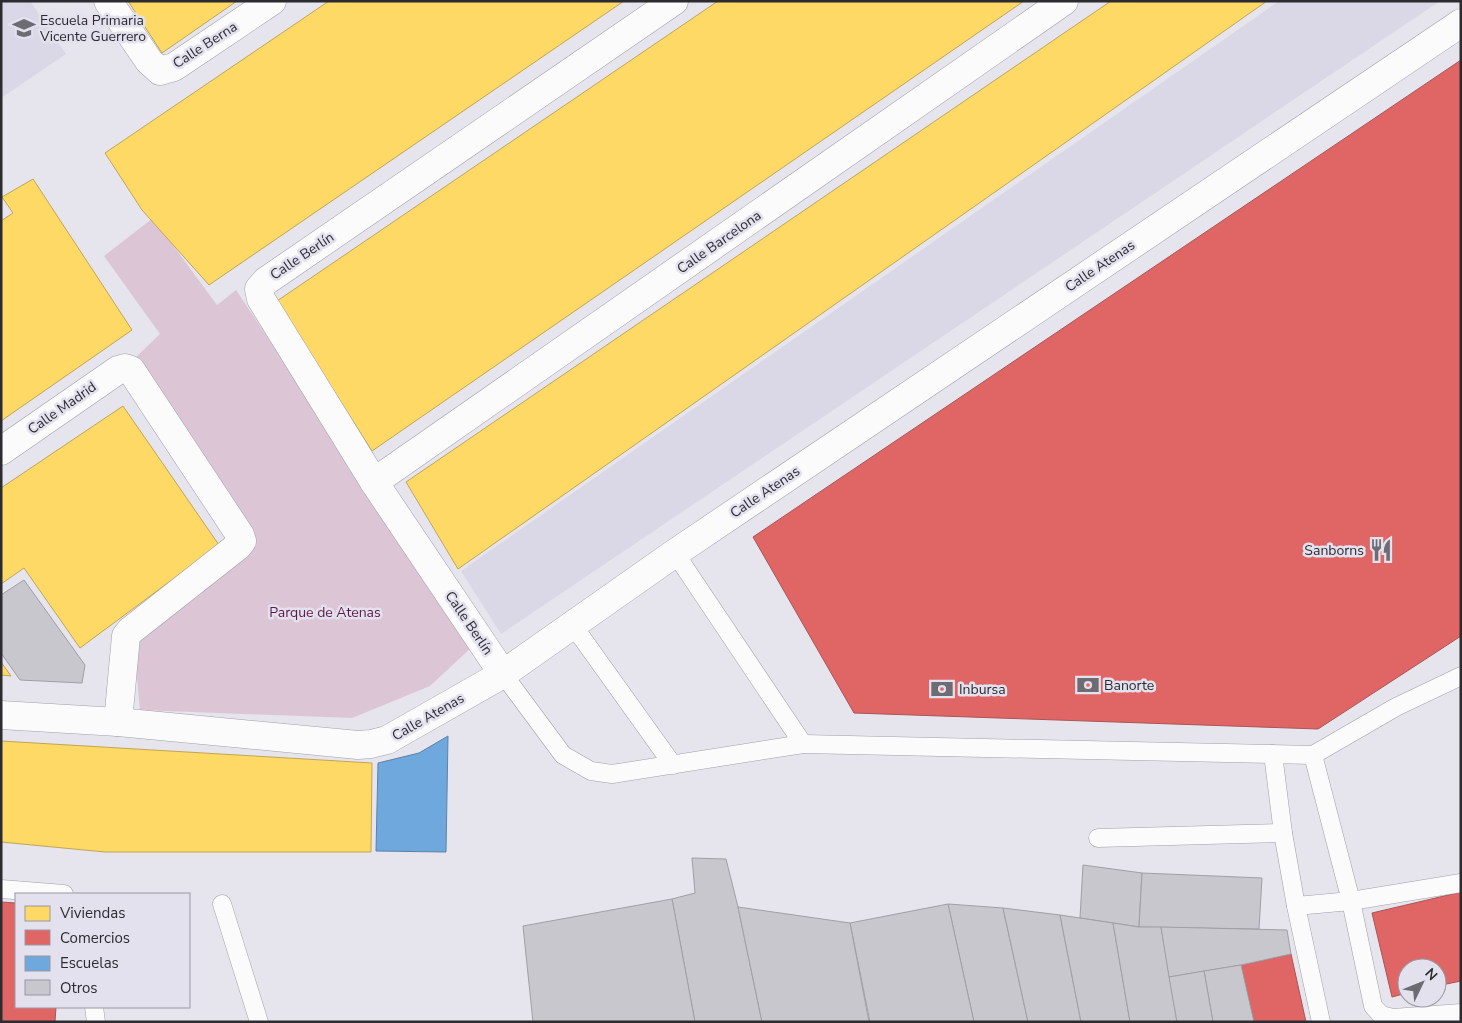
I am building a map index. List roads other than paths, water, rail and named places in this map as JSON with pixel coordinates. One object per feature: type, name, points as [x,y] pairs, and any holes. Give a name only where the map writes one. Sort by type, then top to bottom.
[{"type":"street","name":"Calle Berna","points":[[108,1],[149,61],[160,71],[174,67],[272,1]]},
{"type":"street","name":"Calle Berlín","points":[[502,674],[374,482],[261,299],[259,289],[266,281],[674,1]]},
{"type":"street","name":"Calle Barcelona","points":[[374,482],[1064,1]]},
{"type":"street","name":"Calle Atenas","points":[[1,715],[118,722],[358,744],[371,744],[387,740],[502,674],[675,553],[1461,23]]},
{"type":"street","name":"Calle Madrid","points":[[1,451],[118,370],[124,368],[131,370],[235,527],[242,541],[130,631],[124,643],[118,722]]},
{"type":"lane","points":[[675,553],[803,744]]},
{"type":"lane","points":[[572,624],[673,765]]},
{"type":"lane","points":[[502,674],[563,755],[591,771],[612,774],[803,744],[1314,755],[1396,707],[1461,676]]},
{"type":"lane","points":[[1273,754],[1282,833],[1321,1022]]},
{"type":"lane","points":[[1314,755],[1351,901],[1373,1006],[1381,1015],[1394,1018],[1461,1013]]},
{"type":"lane","points":[[1098,838],[1282,833]]},
{"type":"lane","points":[[1296,906],[1351,901],[1461,883]]},
{"type":"lane","points":[[1,889],[51,893]]},
{"type":"lane","points":[[222,904],[259,1022]]},
{"type":"lane","points":[[94,1008],[96,1022]]},
{"type":"place","name":"Escuela Primaria Vicente Guerrero","points":[[24,28]]},
{"type":"place","name":"Sanborns","points":[[1381,550]]},
{"type":"place","name":"Banorte","points":[[1088,685]]},
{"type":"place","name":"Inbursa","points":[[942,689]]},
{"type":"park label","name":"Parque de Atenas","points":[[325,612]]}]
